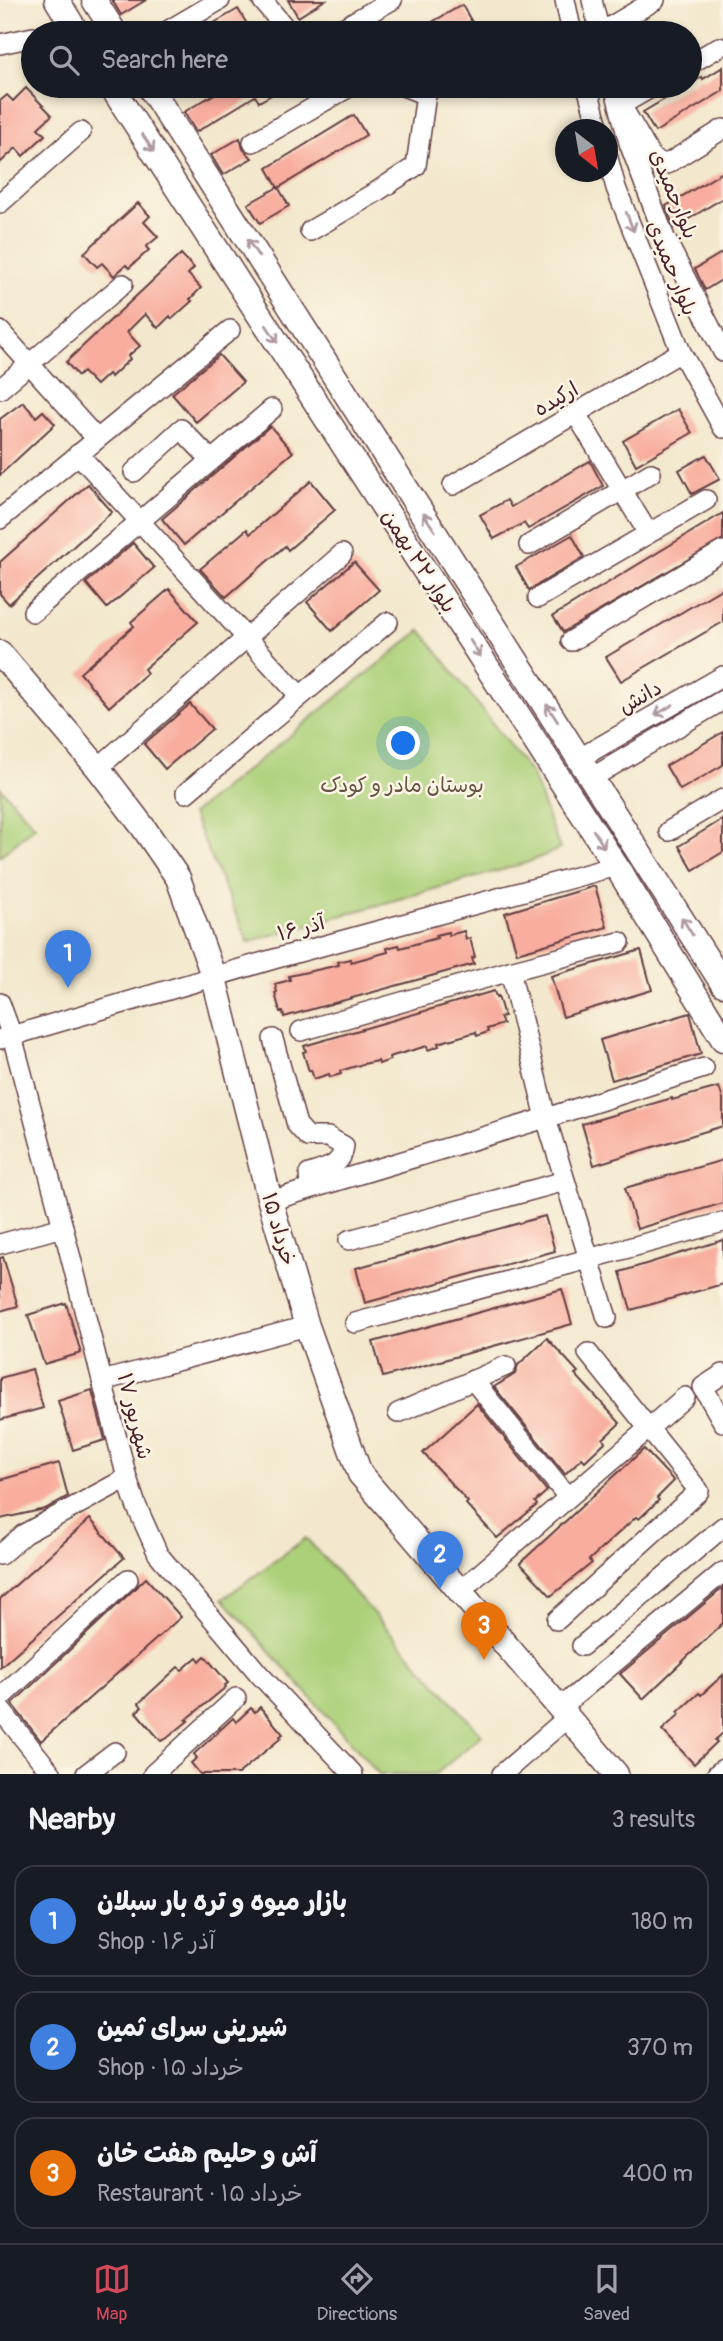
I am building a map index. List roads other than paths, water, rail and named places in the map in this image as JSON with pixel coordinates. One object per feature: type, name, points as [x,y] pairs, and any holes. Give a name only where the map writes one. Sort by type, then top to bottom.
[{"type":"main road","points":[[57,0],[64,21]]},
{"type":"main road","points":[[94,0],[107,21]]},
{"type":"main road","name":"بلوار ۲۲ بهمن","points":[[119,98],[616,866],[723,1039]]},
{"type":"main road","name":"بلوار ۲۲ بهمن","points":[[157,98],[718,977]]},
{"type":"main road","points":[[353,460],[378,443]]},
{"type":"main road","name":"۱۵ خرداد","points":[[0,653],[98,768],[178,878],[214,978],[270,1201],[307,1326],[360,1474],[616,1774]]},
{"type":"main road","points":[[690,985],[718,977]]},
{"type":"street","points":[[184,21],[220,0]]},
{"type":"street","points":[[262,0],[279,21]]},
{"type":"street","points":[[355,21],[392,0]]},
{"type":"street","points":[[565,0],[567,21]]},
{"type":"street","points":[[592,0],[597,21]]},
{"type":"street","points":[[620,21],[655,0]]},
{"type":"street","points":[[0,44],[21,40]]},
{"type":"street","points":[[702,57],[719,47]]},
{"type":"street","points":[[253,142],[330,98]]},
{"type":"street","points":[[310,231],[416,166],[429,98]]},
{"type":"street","points":[[590,98],[596,119]]},
{"type":"street","name":"بلوارحمیدی","points":[[617,98],[629,143],[665,238],[719,331],[723,352]]},
{"type":"street","points":[[634,98],[621,106],[653,160],[667,164],[723,129]]},
{"type":"street","points":[[0,203],[81,132]]},
{"type":"street","name":"بلوار حمیدی","points":[[614,182],[681,352],[723,428]]},
{"type":"street","points":[[0,389],[123,284]]},
{"type":"street","points":[[0,520],[230,330]]},
{"type":"street","points":[[0,331],[96,438]]},
{"type":"street","name":"ارکیده","points":[[453,485],[681,352]]},
{"type":"street","points":[[33,612],[272,409]]},
{"type":"street","points":[[576,414],[648,533]]},
{"type":"street","points":[[134,472],[181,429],[211,460]]},
{"type":"street","points":[[78,454],[300,696]]},
{"type":"street","points":[[529,545],[651,473]]},
{"type":"street","points":[[538,598],[706,500]]},
{"type":"street","points":[[571,641],[723,551]]},
{"type":"street","points":[[98,768],[342,554]]},
{"type":"street","points":[[186,793],[388,622]]},
{"type":"street","name":"دانش","points":[[587,768],[723,676]]},
{"type":"street","points":[[587,768],[723,700]]},
{"type":"street","points":[[669,831],[723,799]]},
{"type":"street","name":"۱۶ آذر","points":[[6,1038],[274,959],[616,866]]},
{"type":"street","points":[[301,1031],[620,942]]},
{"type":"street","points":[[510,971],[546,1118],[607,1318]]},
{"type":"street","name":"۱۷ شهریور","points":[[0,1003],[6,1038],[63,1227],[127,1478],[158,1554],[259,1674],[353,1774]]},
{"type":"street","points":[[273,1039],[297,1125],[308,1136],[328,1137],[344,1146],[342,1157],[335,1166],[309,1174],[310,1188]]},
{"type":"street","points":[[270,1201],[704,1068]]},
{"type":"street","points":[[349,1240],[565,1181]]},
{"type":"street","points":[[355,1323],[723,1222]]},
{"type":"street","points":[[0,1244],[63,1227]]},
{"type":"street","points":[[102,1381],[307,1326]]},
{"type":"street","points":[[557,1620],[699,1491],[588,1353]]},
{"type":"street","points":[[398,1413],[506,1366]]},
{"type":"street","points":[[723,1374],[703,1387],[723,1422]]},
{"type":"street","points":[[473,1380],[568,1497]]},
{"type":"street","points":[[460,1591],[685,1397]]},
{"type":"street","points":[[0,1555],[24,1534],[127,1478]]},
{"type":"street","points":[[582,1646],[723,1527]]},
{"type":"street","points":[[502,1774],[564,1713],[723,1572]]},
{"type":"street","points":[[0,1698],[128,1580]]},
{"type":"street","points":[[153,1774],[236,1698]]},
{"type":"street","points":[[0,1709],[52,1774]]},
{"type":"street","points":[[86,1774],[115,1752]]},
{"type":"street","points":[[717,1774],[723,1769]]},
{"type":"place","name":"بازار میوه و تره بار سبلان","points":[[68,988]]},
{"type":"place","name":"شیرینی سرای ثمین","points":[[440,1589]]},
{"type":"place","name":"آش و حلیم هفت خان","points":[[484,1660]]},
{"type":"park label","name":"بوستان مادر و کودک","points":[[402,785]]}]
